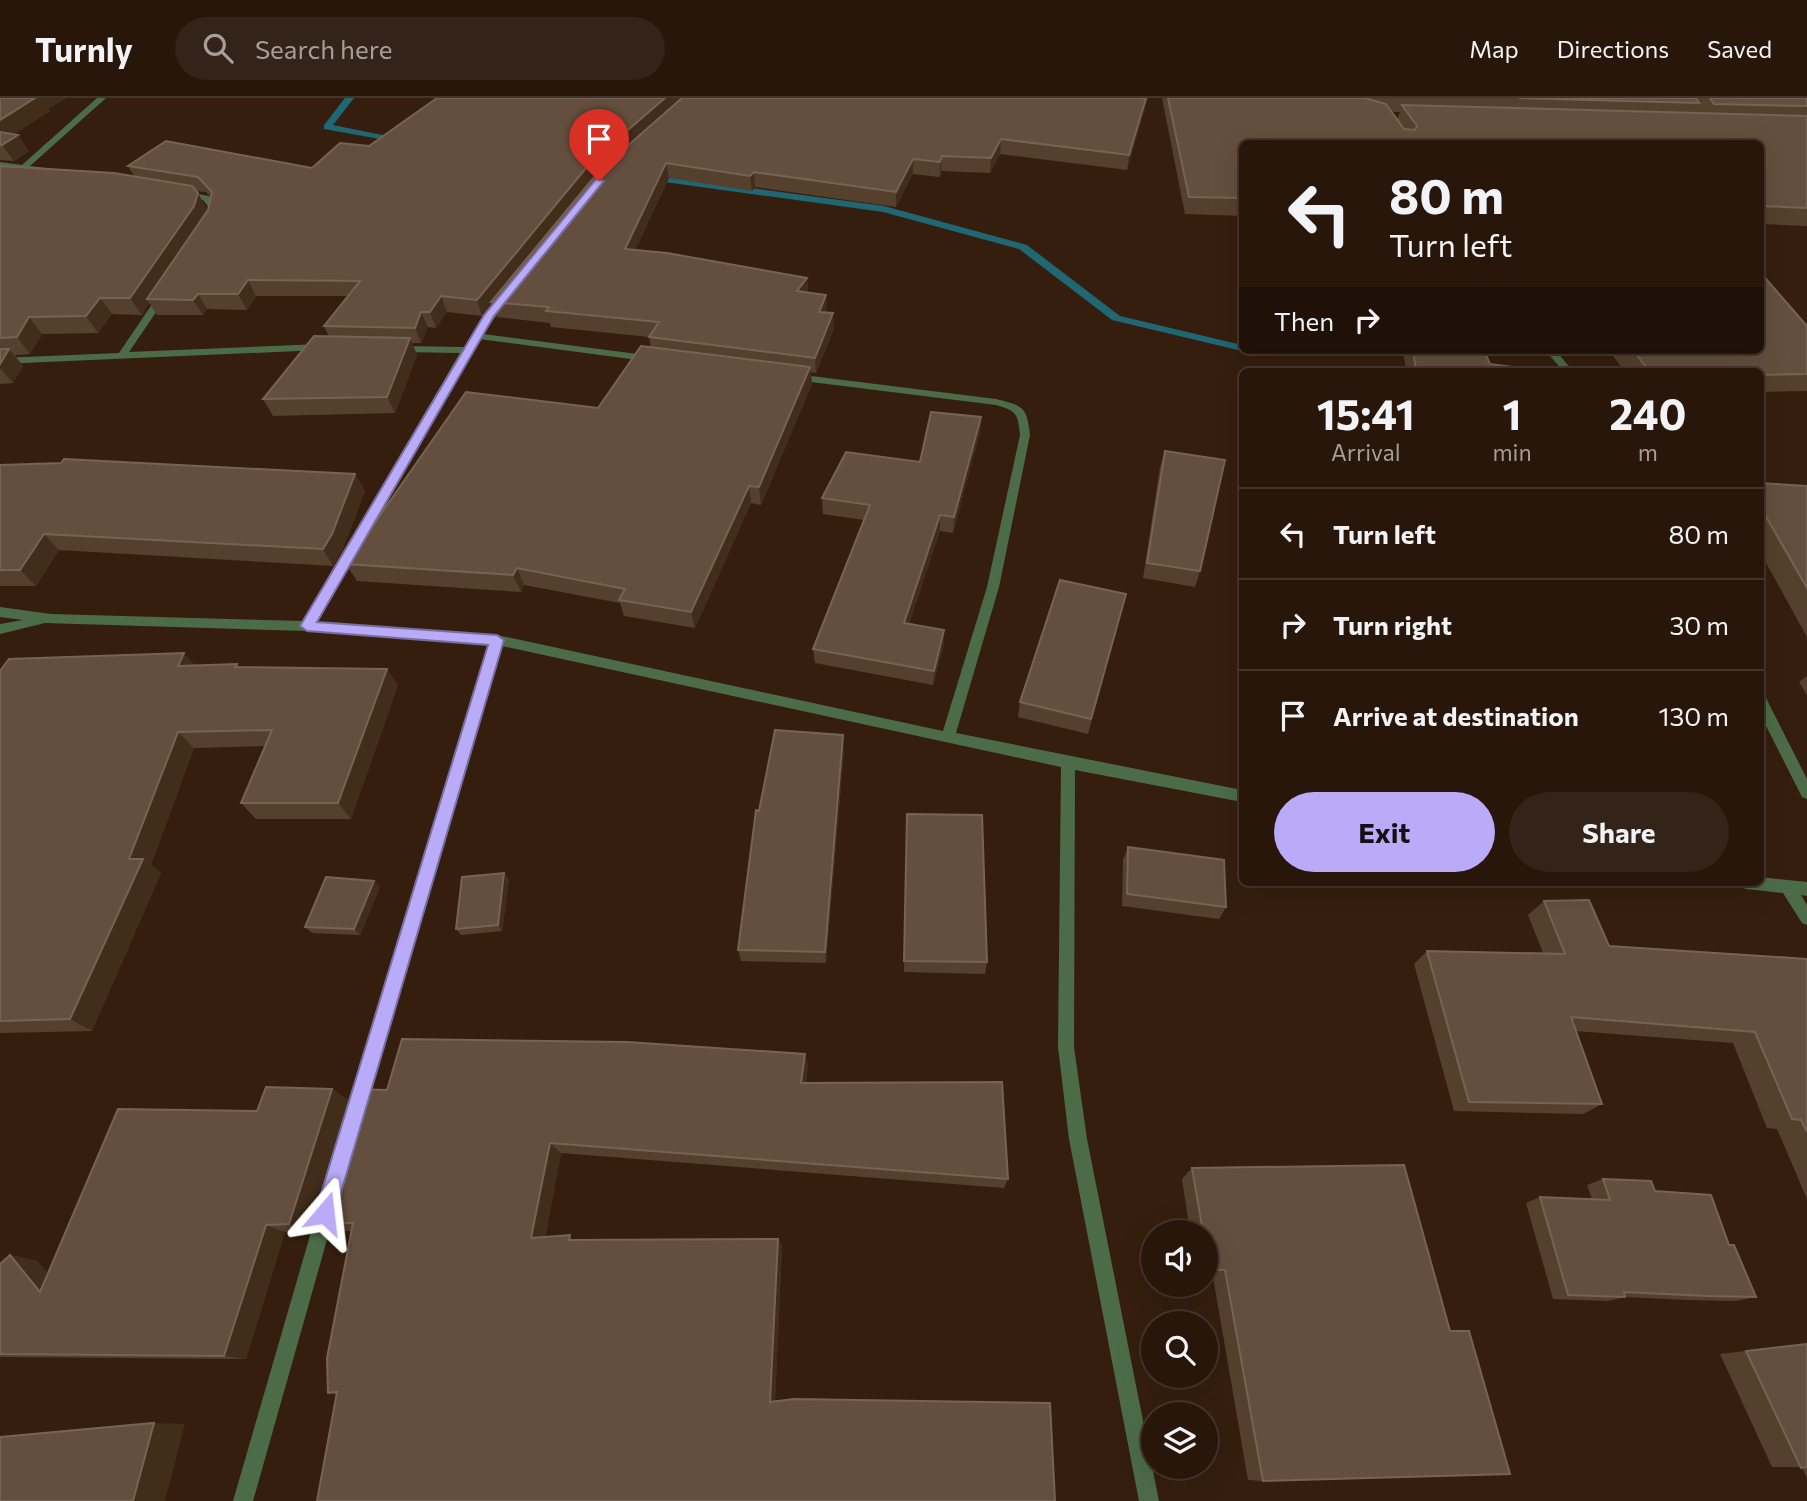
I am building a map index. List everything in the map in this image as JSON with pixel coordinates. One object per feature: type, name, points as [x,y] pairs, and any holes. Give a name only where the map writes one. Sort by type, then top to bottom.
[{"type":"street","points":[[24,167],[102,98]]},
{"type":"street","points":[[0,164],[67,173]]},
{"type":"street","points":[[168,192],[206,198],[214,209],[210,224],[202,235]]},
{"type":"street","points":[[122,356],[173,279]]},
{"type":"street","points":[[307,626],[476,336],[515,284]]},
{"type":"street","points":[[476,336],[663,360]]},
{"type":"street","points":[[0,361],[329,347]]},
{"type":"street","points":[[384,349],[467,351]]},
{"type":"street","points":[[1554,354],[1566,368]]},
{"type":"street","points":[[784,375],[986,401],[1014,407],[1023,415],[1025,435],[993,587],[948,737]]},
{"type":"street","points":[[0,612],[51,619],[307,626],[497,640],[1068,763],[1239,795]]},
{"type":"street","points":[[0,629],[51,619]]},
{"type":"street","points":[[354,1118],[497,640]]},
{"type":"street","points":[[1764,708],[1807,793]]},
{"type":"street","points":[[1068,763],[1066,1048],[1078,1139],[1149,1501]]},
{"type":"street","points":[[1764,885],[1807,889]]},
{"type":"street","points":[[1789,889],[1807,918]]},
{"type":"street","points":[[243,1501],[330,1197]]},
{"type":"building","points":[[0,98],[35,98],[0,120]]},
{"type":"building","points":[[437,98],[665,98],[591,162],[477,300],[441,296],[430,312],[421,312],[415,328],[324,326],[360,281],[248,280],[238,294],[198,294],[193,300],[147,299],[208,210],[212,192],[198,177],[128,166],[166,141],[312,168],[340,143],[369,146]]},
{"type":"building","points":[[682,98],[1146,98],[1129,155],[1001,139],[991,158],[942,156],[940,162],[913,159],[896,192],[754,172],[750,176],[666,163],[625,249],[667,253],[807,278],[797,291],[826,295],[819,312],[833,313],[815,358],[649,337],[659,322],[546,311],[549,307],[491,302],[600,170]]},
{"type":"building","points":[[1168,98],[1365,98],[1386,104],[1404,129],[1415,130],[1417,126],[1402,105],[1807,116],[1807,208],[1764,206],[1764,140],[1239,140],[1239,198],[1189,197]]},
{"type":"building","points":[[1519,98],[1696,98],[1699,103]]},
{"type":"building","points":[[1710,98],[1807,98],[1807,106],[1714,104]]},
{"type":"building","points":[[0,132],[18,135],[0,145]]},
{"type":"building","points":[[0,166],[114,173],[192,186],[198,193],[194,206],[130,298],[100,298],[86,316],[29,317],[17,337],[0,338]]},
{"type":"building","points":[[1764,277],[1807,326],[1807,374],[1764,375],[1764,368],[1647,368],[1636,354],[1764,354]]},
{"type":"building","points":[[314,336],[410,338],[387,397],[263,399]]},
{"type":"building","points":[[641,346],[810,367],[759,487],[749,486],[691,612],[619,600],[625,589],[517,568],[513,575],[346,564],[466,392],[598,408]]},
{"type":"building","points":[[0,349],[9,349],[0,364]]},
{"type":"building","points":[[1414,354],[1486,354],[1490,364],[1520,368],[1416,368]]},
{"type":"building","points":[[931,412],[981,417],[954,517],[940,515],[904,623],[944,630],[934,671],[813,649],[870,505],[822,498],[846,452],[920,462]]},
{"type":"building","points":[[1165,451],[1225,460],[1200,571],[1147,563]]},
{"type":"building","points":[[64,459],[355,474],[332,534],[323,549],[44,534],[20,570],[0,570],[0,465],[61,463]]},
{"type":"building","points":[[1764,483],[1807,486],[1807,588],[1764,513]]},
{"type":"building","points":[[1060,580],[1126,594],[1091,719],[1020,702]]},
{"type":"building","points":[[184,653],[178,666],[237,664],[235,667],[387,669],[338,803],[241,803],[272,730],[178,732],[129,859],[143,859],[70,1019],[0,1021],[0,671],[9,659]]},
{"type":"building","points":[[775,730],[843,735],[825,952],[738,950],[756,810],[759,811]]},
{"type":"building","points":[[907,814],[982,815],[987,962],[904,961]]},
{"type":"building","points":[[1128,847],[1224,860],[1226,907],[1127,894]]},
{"type":"building","points":[[504,873],[498,925],[456,929],[462,877]]},
{"type":"building","points":[[326,877],[374,881],[354,929],[305,927]]},
{"type":"building","points":[[1589,900],[1609,946],[1807,959],[1807,1132],[1801,1120],[1792,1119],[1755,1032],[1571,1017],[1602,1104],[1469,1102],[1427,951],[1565,954],[1544,901]]},
{"type":"building","points":[[402,1039],[627,1042],[805,1054],[801,1083],[1002,1082],[1008,1179],[550,1143],[531,1238],[570,1235],[569,1240],[778,1239],[770,1402],[794,1399],[1050,1403],[1055,1501],[317,1501],[337,1392],[328,1393],[327,1358],[353,1223],[312,1223],[353,1089],[387,1090]]},
{"type":"building","points":[[266,1087],[332,1089],[289,1224],[266,1225],[224,1356],[0,1354],[0,1264],[10,1255],[40,1292],[118,1109],[257,1111]]},
{"type":"building","points":[[1404,1165],[1450,1331],[1469,1331],[1510,1474],[1263,1481],[1225,1270],[1218,1270],[1218,1220],[1201,1220],[1192,1168]]},
{"type":"building","points":[[1603,1179],[1651,1181],[1655,1191],[1711,1195],[1729,1245],[1734,1245],[1756,1297],[1624,1292],[1625,1297],[1568,1295],[1540,1197],[1610,1200]]},
{"type":"building","points":[[1807,1344],[1807,1467],[1801,1468],[1746,1351]]},
{"type":"building","points":[[154,1423],[133,1501],[0,1501],[0,1437]]},
{"type":"waterway","points":[[350,98],[327,127],[399,141]]},
{"type":"waterway","points":[[646,177],[884,209],[1023,247],[1116,318],[1239,347]]},
{"type":"route","points":[[325,1213],[497,640],[307,626],[490,315],[599,181]]}]
